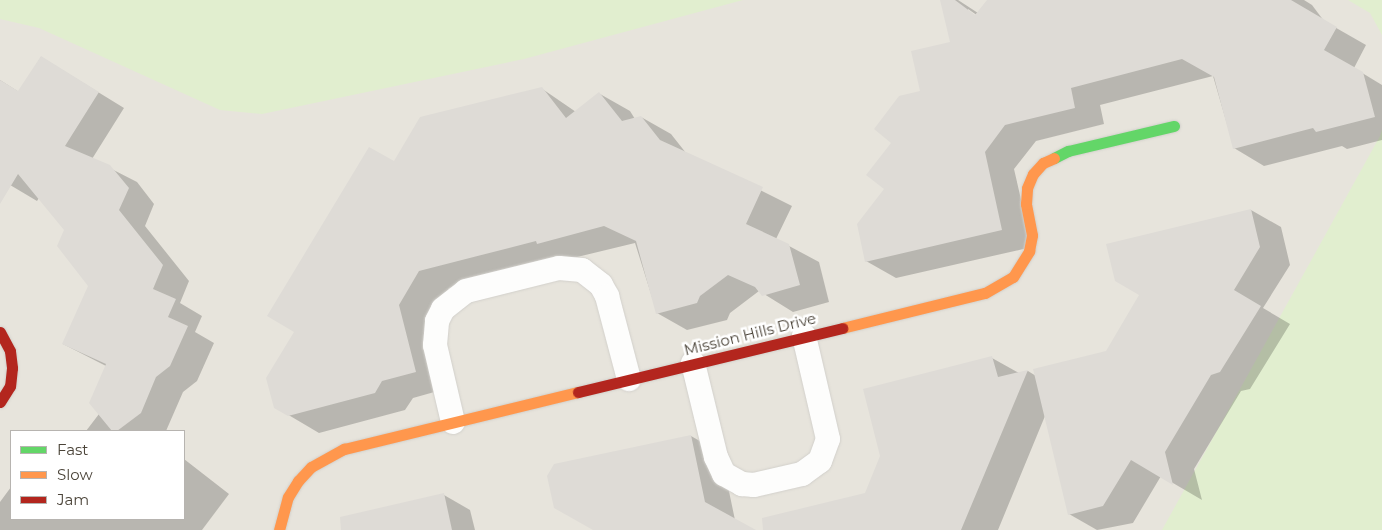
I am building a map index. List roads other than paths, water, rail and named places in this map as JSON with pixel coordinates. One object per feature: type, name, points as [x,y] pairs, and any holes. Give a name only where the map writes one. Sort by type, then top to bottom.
[{"type":"street","name":"Mission Hills Drive","points":[[279,530],[288,497],[311,467],[326,456],[344,449],[629,378],[985,294],[1000,287],[1013,277],[1029,250],[1032,235],[1027,188],[1033,174],[1043,163],[1068,151],[1174,126]]},
{"type":"street","points":[[0,332],[10,351],[12,368],[10,386],[0,402]]},
{"type":"lane","points":[[453,422],[435,345],[437,320],[442,309],[466,291],[550,270],[582,270],[601,285],[607,296],[629,378]]},
{"type":"lane","points":[[693,363],[716,457],[724,474],[742,484],[754,485],[802,474],[820,461],[828,439],[804,336]]}]
